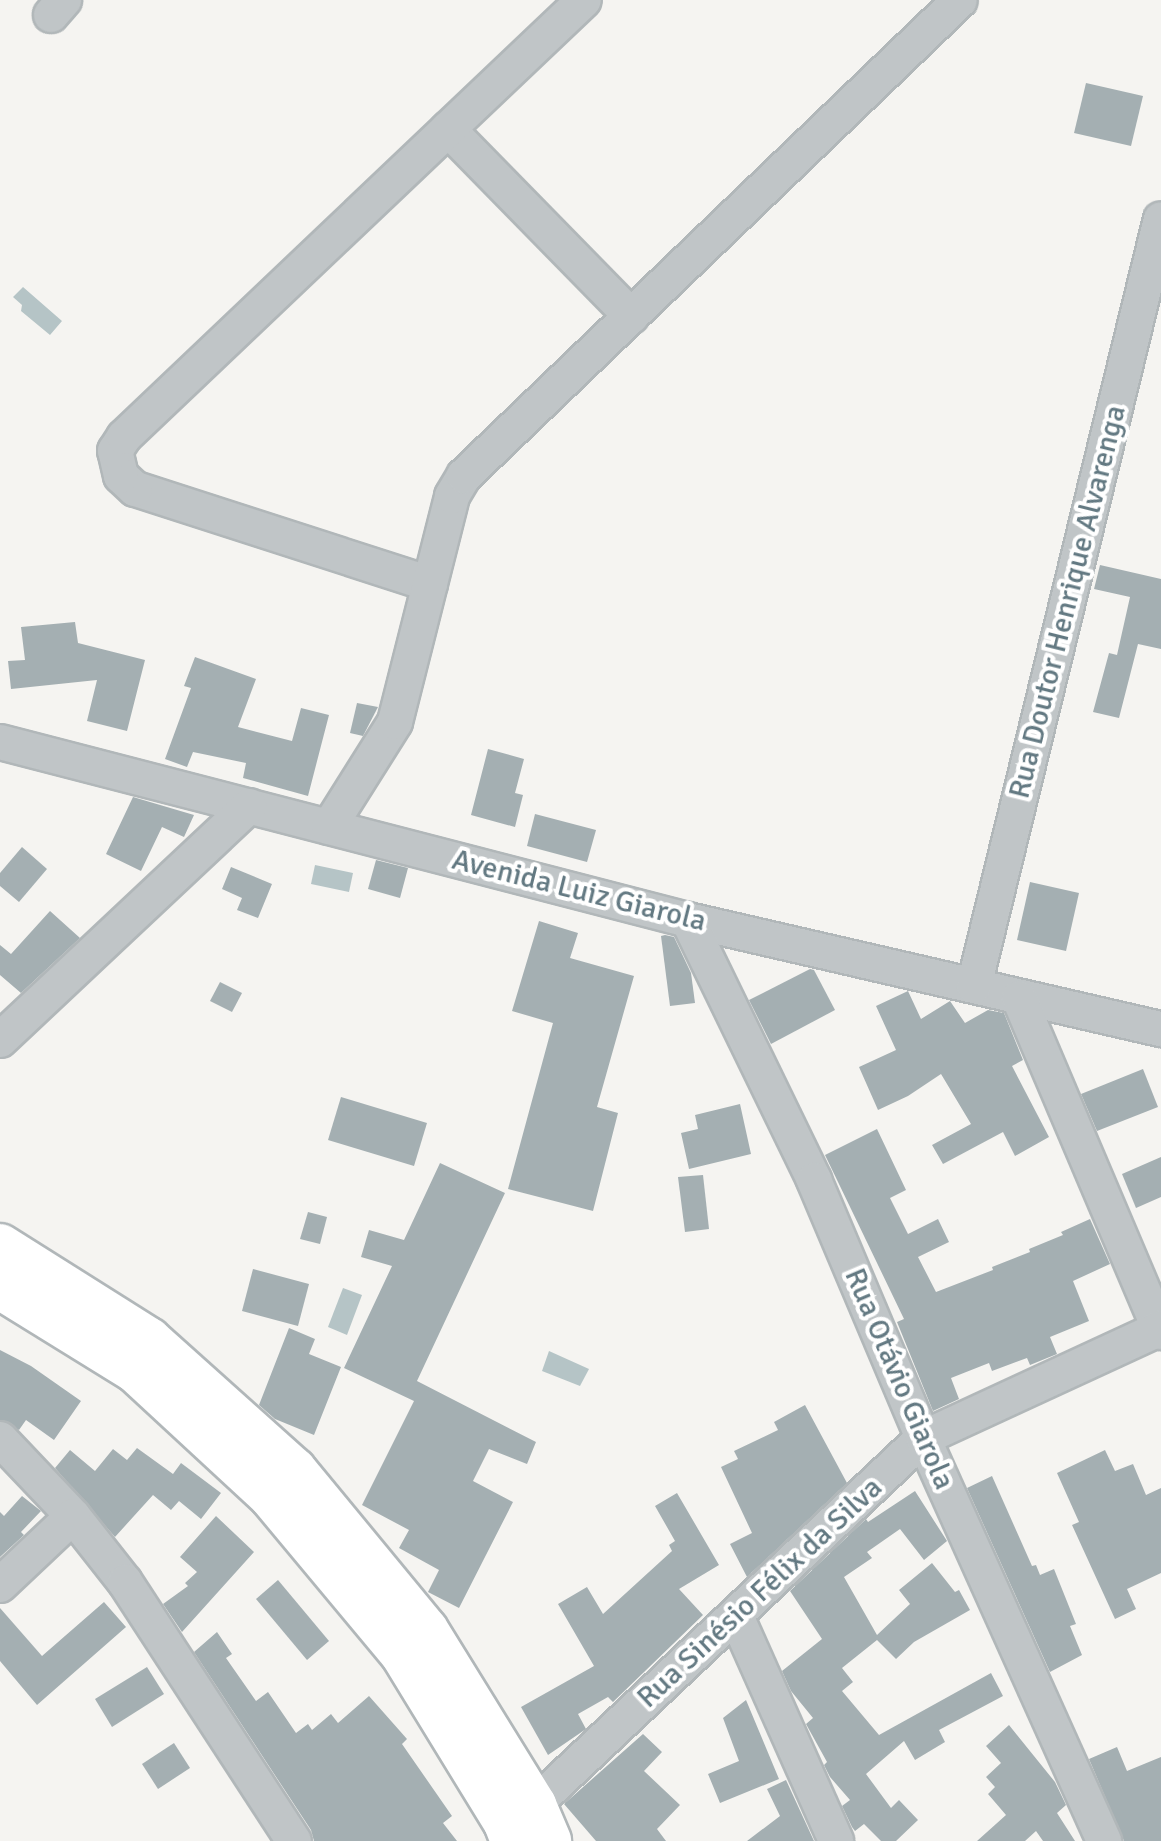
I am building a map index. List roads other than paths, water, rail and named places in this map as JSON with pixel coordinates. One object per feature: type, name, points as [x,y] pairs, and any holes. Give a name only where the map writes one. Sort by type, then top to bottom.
[{"type":"main road","points":[[0,1246],[143,1355],[271,1496],[414,1642],[526,1827]]},
{"type":"main road","points":[[0,1287],[143,1355]]},
{"type":"street","points":[[430,584],[135,489],[115,466],[115,451],[124,437],[584,0]]},
{"type":"street","points":[[329,827],[395,722],[452,496],[464,476],[960,0]]},
{"type":"street","points":[[448,129],[631,316]]},
{"type":"street","name":"Rua Doutor Henrique Alvarenga","points":[[974,986],[1161,219]]},
{"type":"street","name":"Avenida Luiz Giarola","points":[[0,742],[688,920],[1161,1029]]},
{"type":"street","points":[[0,1040],[249,806]]},
{"type":"street","name":"Rua Otávio Giarola","points":[[688,920],[814,1180],[923,1438],[1104,1841]]},
{"type":"street","points":[[1019,998],[1160,1330]]},
{"type":"street","name":"Rua Sinésio Félix da Silva","points":[[526,1827],[736,1616],[923,1438],[1160,1330]]},
{"type":"street","points":[[0,1439],[73,1516],[125,1582],[294,1841]]},
{"type":"street","points":[[0,1585],[73,1516]]},
{"type":"street","points":[[736,1616],[836,1841]]}]
